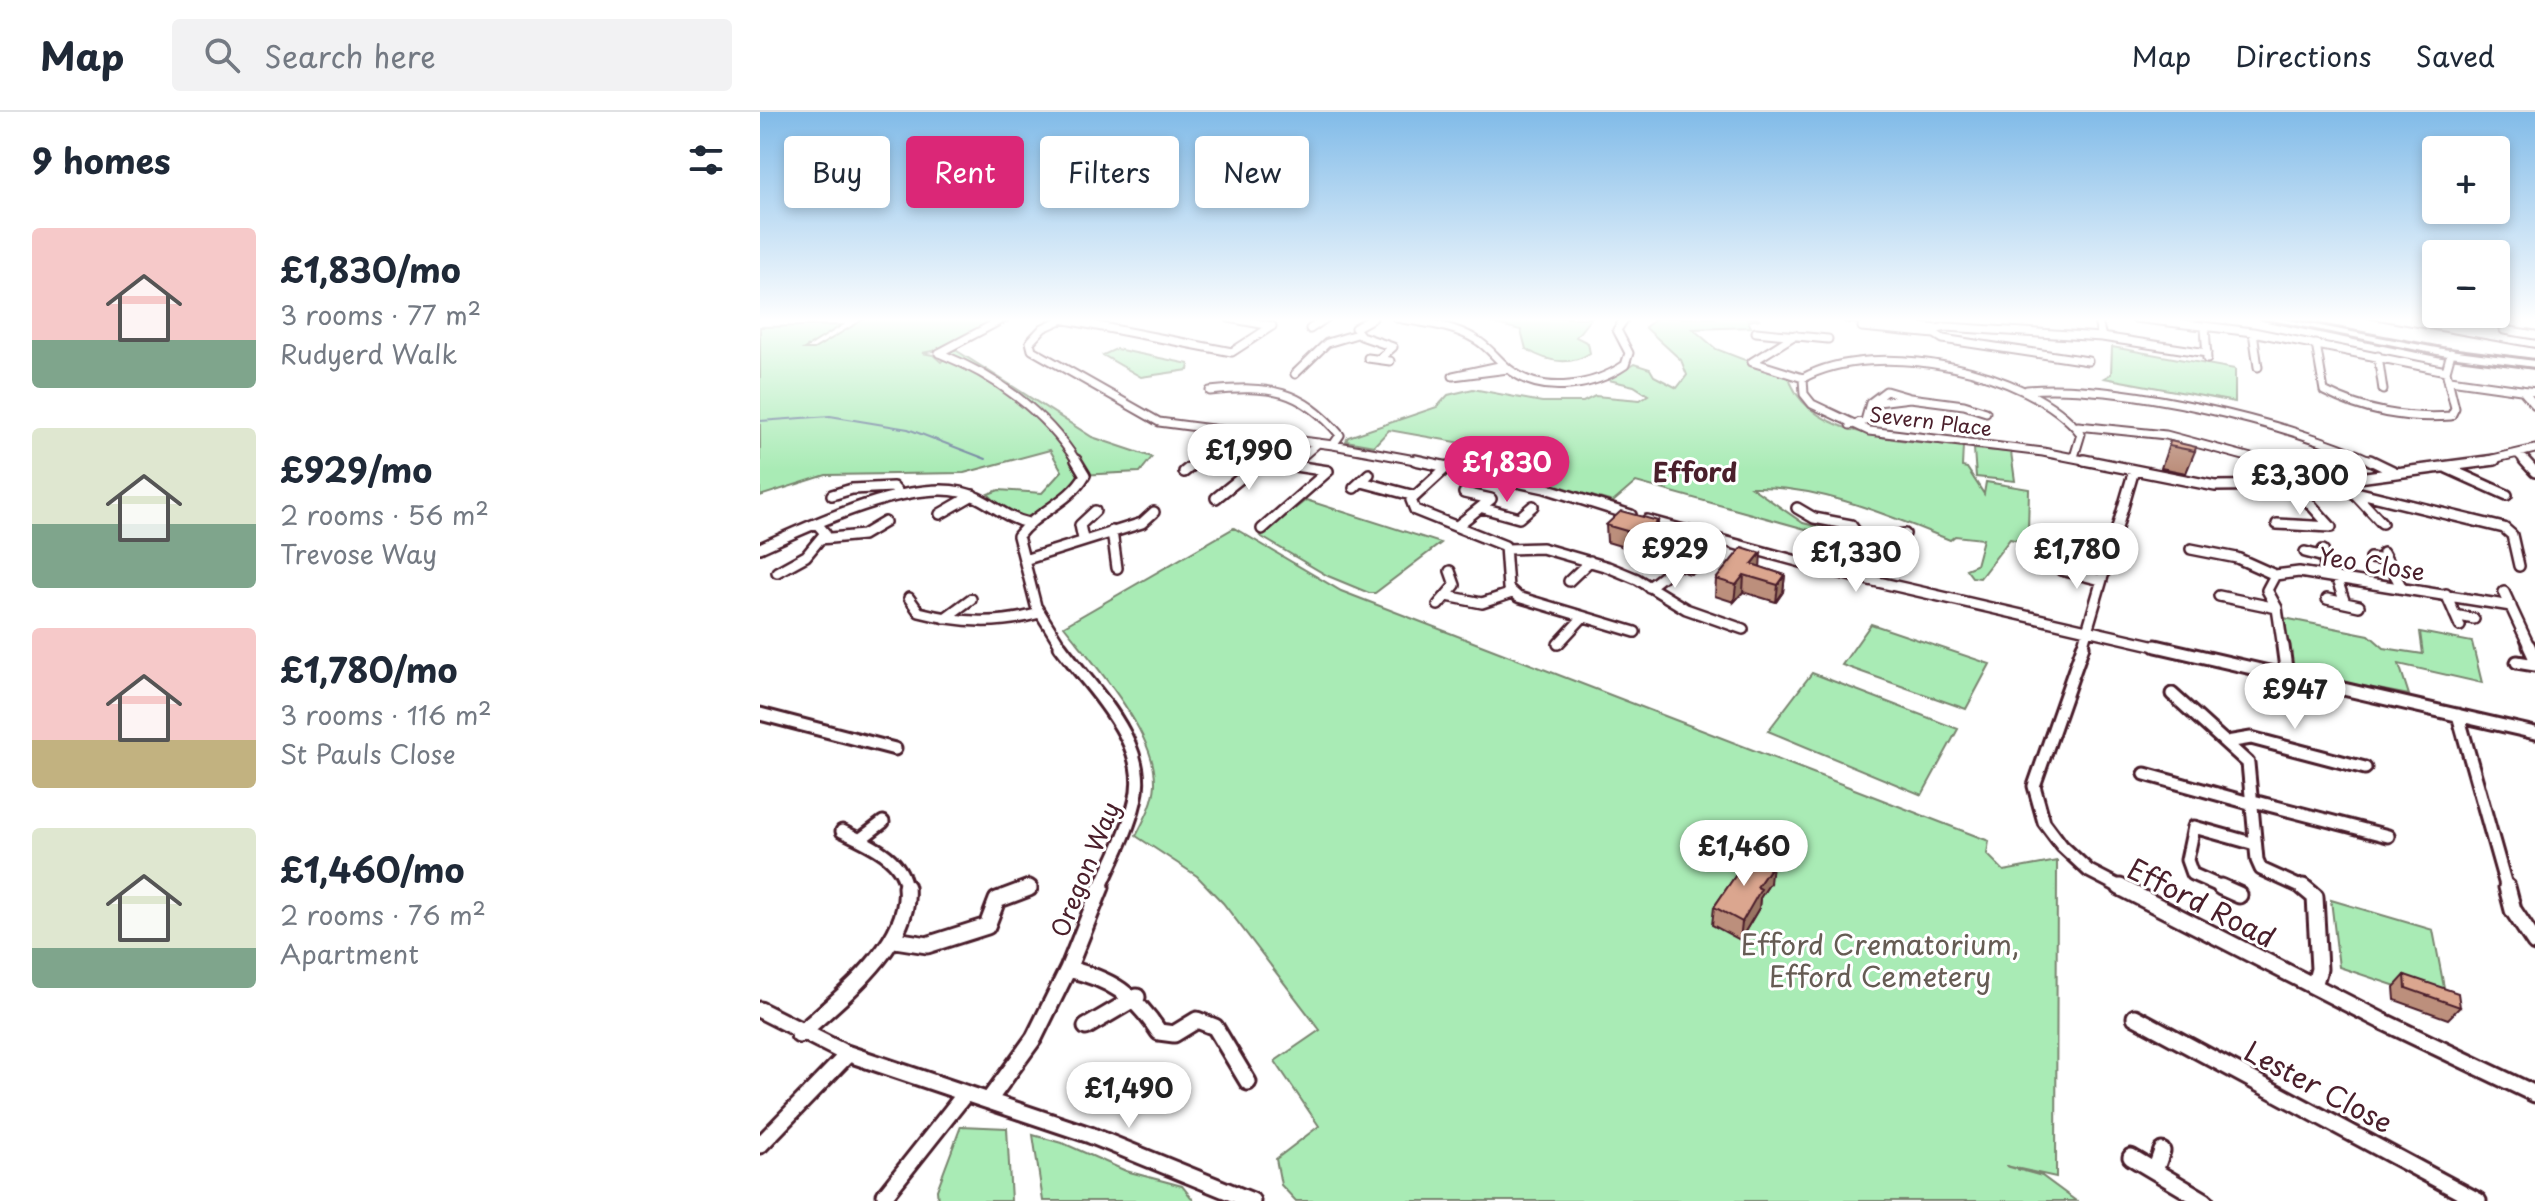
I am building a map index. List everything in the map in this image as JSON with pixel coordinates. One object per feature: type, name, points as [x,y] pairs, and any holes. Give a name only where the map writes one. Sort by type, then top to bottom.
[{"type":"street","points":[[760,548],[900,495],[929,489],[973,495],[1012,521],[1028,523],[1071,495],[1081,486],[1085,475],[1076,458],[1032,411],[974,369]]},
{"type":"street","points":[[1064,369],[1145,417],[1173,425],[1333,445],[1448,466],[1545,488],[1733,545],[1852,576],[2535,733]]},
{"type":"street","points":[[1295,374],[1300,369]]},
{"type":"street","points":[[1453,376],[1495,369]]},
{"type":"street","points":[[1509,369],[1528,379],[1560,383],[1590,381],[1617,369]]},
{"type":"street","points":[[1770,369],[1803,378],[1819,369]]},
{"type":"street","points":[[1942,369],[1962,371],[2027,390],[2064,411],[2078,426],[2081,440],[2074,457]]},
{"type":"street","points":[[2318,369],[2324,391],[2343,402],[2400,417],[2451,416],[2455,408],[2450,380],[2446,371],[2436,369]]},
{"type":"street","points":[[2380,369],[2383,390]]},
{"type":"street","name":"Severn Place","points":[[1803,378],[1806,399],[1849,425],[1869,431],[2074,457],[2215,486],[2312,484],[2445,467],[2519,455],[2535,449]]},
{"type":"street","points":[[2450,380],[2535,392]]},
{"type":"street","points":[[2027,390],[2042,387],[2100,393],[2220,415],[2328,446],[2397,473]]},
{"type":"street","points":[[2522,390],[2535,405]]},
{"type":"street","points":[[1210,391],[1270,393],[1304,401],[1314,406],[1340,435],[1333,445]]},
{"type":"street","points":[[1869,431],[1865,421],[1868,403],[1873,396],[1885,393],[1964,405],[1986,412]]},
{"type":"street","points":[[1849,425],[1865,421]]},
{"type":"street","points":[[2078,426],[2209,446],[2267,464],[2312,484]]},
{"type":"street","points":[[1291,466],[1318,443]]},
{"type":"street","points":[[1184,472],[1208,453],[1328,471],[1262,529]]},
{"type":"street","points":[[2519,455],[2535,472]]},
{"type":"street","points":[[1216,498],[1262,461]]},
{"type":"street","points":[[1448,466],[1415,496],[1411,505],[1415,510],[1501,543],[1507,549],[1508,588],[1512,593],[1635,632]]},
{"type":"street","points":[[2445,467],[2507,495]]},
{"type":"street","name":"Efford Road","points":[[2134,470],[2088,631],[2034,786],[2044,822],[2062,846],[2089,871],[2535,1094]]},
{"type":"street","points":[[1354,488],[1369,474]]},
{"type":"street","points":[[2337,481],[2352,491],[2382,523]]},
{"type":"street","points":[[1362,482],[1415,496]]},
{"type":"street","points":[[2277,524],[2331,527],[2294,486]]},
{"type":"street","points":[[832,495],[852,489],[893,487],[900,495]]},
{"type":"street","points":[[2352,491],[2504,528],[2512,535],[2519,566]]},
{"type":"street","points":[[1457,526],[1491,499],[1464,493]]},
{"type":"street","points":[[940,514],[973,495]]},
{"type":"street","points":[[1483,508],[1519,518],[1533,506]]},
{"type":"street","points":[[1797,508],[1814,518],[1851,525],[1861,540],[1852,576]]},
{"type":"street","points":[[1083,539],[1080,525],[1095,511]]},
{"type":"street","points":[[1024,560],[1142,523],[1154,512]]},
{"type":"street","points":[[820,539],[863,535],[885,522]]},
{"type":"street","name":"Oregon Way","points":[[989,1100],[1034,1038],[1068,969],[1136,801],[1138,765],[1130,742],[1040,613],[1018,536],[1028,523]]},
{"type":"street","points":[[777,572],[806,556],[825,532],[818,525]]},
{"type":"street","points":[[1112,531],[1117,568]]},
{"type":"street","points":[[1861,540],[1905,534]]},
{"type":"street","points":[[1507,549],[1542,548],[1590,561],[1649,587],[1688,610],[1743,629]]},
{"type":"street","points":[[2191,549],[2225,551],[2275,575],[2268,583],[2267,590],[2277,608],[2287,676]]},
{"type":"street","points":[[2305,552],[2323,553],[2345,603]]},
{"type":"street","points":[[2370,558],[2384,556],[2402,588]]},
{"type":"street","points":[[1659,558],[1691,568]]},
{"type":"street","points":[[1569,581],[1590,561]]},
{"type":"street","points":[[1649,587],[1679,564]]},
{"type":"street","points":[[2061,570],[2101,580]]},
{"type":"street","points":[[1438,605],[1455,585],[1450,571]]},
{"type":"street","name":"Yeo Close","points":[[2275,575],[2299,572],[2511,606]]},
{"type":"street","points":[[2504,592],[2535,662],[2517,662]]},
{"type":"street","points":[[1447,596],[1482,603],[1512,593]]},
{"type":"street","points":[[2446,594],[2460,626]]},
{"type":"street","points":[[2219,596],[2232,595],[2277,608]]},
{"type":"street","points":[[909,598],[919,612],[992,626],[1040,613]]},
{"type":"street","points":[[945,618],[971,599]]},
{"type":"street","points":[[2327,599],[2359,606]]},
{"type":"street","points":[[2455,615],[2474,619]]},
{"type":"street","points":[[1558,644],[1583,617]]},
{"type":"street","points":[[2172,694],[2248,763],[2255,844],[2261,869],[2299,884],[2315,897],[2319,969],[2314,986]]},
{"type":"street","points":[[760,714],[895,749]]},
{"type":"street","points":[[2458,715],[2513,910],[2535,943]]},
{"type":"street","points":[[2227,742],[2251,738],[2365,768]]},
{"type":"street","points":[[2145,774],[2388,836]]},
{"type":"street","points":[[862,838],[883,822]]},
{"type":"street","points":[[2239,895],[2192,874],[2187,860],[2194,827],[2255,844]]},
{"type":"street","points":[[799,1035],[895,940],[909,901],[908,885],[891,860],[862,838],[842,831]]},
{"type":"street","points":[[895,940],[927,945],[977,930],[991,922],[993,904],[997,900],[1029,888]]},
{"type":"street","points":[[1068,969],[1105,977],[1137,997],[1159,1032],[1174,1034],[1197,1020],[1215,1027],[1248,1082]]},
{"type":"street","points":[[1086,1027],[1137,997]]},
{"type":"street","points":[[760,1010],[799,1035],[989,1100],[1252,1201]]},
{"type":"street","name":"Lester Close","points":[[2135,1017],[2478,1201]]},
{"type":"street","points":[[760,1145],[848,1054]]},
{"type":"street","points":[[885,1195],[965,1094]]},
{"type":"street","points":[[2155,1171],[2162,1151]]},
{"type":"street","points":[[2131,1157],[2205,1201]]},
{"type":"green space","points":[[760,369],[985,369],[1092,437],[1152,457],[1140,472],[1079,475],[1067,494],[1024,519],[1009,515],[988,494],[999,490],[1042,493],[1062,471],[1050,450],[964,473],[826,475],[760,496]]},
{"type":"green space","points":[[1127,369],[1188,369],[1188,370],[1141,377]]},
{"type":"green space","points":[[1626,369],[1649,369],[1654,376],[1677,388],[1687,375],[1685,369],[1768,369],[1789,377],[1799,398],[1816,413],[1838,425],[1889,438],[1963,446],[1962,467],[1967,468],[1984,494],[1986,482],[2029,489],[2028,532],[2083,543],[2079,556],[2010,539],[1980,578],[1972,577],[1966,569],[1976,565],[1983,539],[1955,536],[1950,540],[1827,496],[1751,487],[1803,523],[1823,528],[1820,533],[1636,482],[1613,502],[1527,478],[1541,457],[1389,430],[1374,446],[1346,441],[1348,437],[1437,407],[1448,395],[1473,389],[1542,402],[1583,402],[1595,396],[1640,400],[1648,395],[1634,386],[1609,380]]},
{"type":"green space","points":[[2111,369],[2235,369],[2235,402],[2104,378],[2111,374]]},
{"type":"green space","points":[[1974,449],[2011,452],[2015,481],[1976,477]]},
{"type":"green space","points":[[1306,500],[1441,543],[1375,593],[1369,593],[1328,576],[1260,536]]},
{"type":"green space","name":"Efford Crematorium, Efford Cemetery","points":[[1234,528],[1341,591],[1989,841],[1987,854],[2004,871],[2057,861],[2056,1177],[2006,1166],[2042,1176],[2076,1201],[1296,1201],[1281,1185],[1276,1159],[1319,1126],[1275,1061],[1320,1030],[1223,903],[1197,876],[1136,836],[1151,805],[1155,784],[1153,764],[1146,744],[1122,700],[1064,626]]},
{"type":"green space","points":[[2284,618],[2369,635],[2384,648],[2423,654],[2420,632],[2472,642],[2482,683],[2399,664],[2409,695],[2306,675],[2292,666]]},
{"type":"green space","points":[[1871,624],[1990,664],[1966,709],[1842,665]]},
{"type":"green space","points":[[1812,673],[1958,729],[1922,795],[1768,731]]},
{"type":"green space","points":[[2331,900],[2433,930],[2447,1003],[2339,967]]},
{"type":"green space","points":[[961,1126],[1007,1128],[1011,1201],[938,1201],[937,1190]]},
{"type":"green space","points":[[1033,1135],[1065,1144],[1126,1171],[1182,1186],[1194,1201],[1043,1201]]},
{"type":"building","points":[[2170,441],[2196,447],[2195,451],[2169,446]]},
{"type":"building","points":[[1621,511],[1658,521],[1644,536],[1606,525]]},
{"type":"building","points":[[1742,547],[1761,553],[1752,564],[1785,575],[1778,585],[1744,575],[1736,585],[1716,579]]},
{"type":"building","points":[[1747,852],[1772,865],[1757,887],[1761,889],[1742,922],[1714,907],[1742,866],[1738,864]]},
{"type":"building","points":[[2405,975],[2458,993],[2460,1007],[2406,988]]},
{"type":"waterway","points":[[760,421],[830,416],[908,429],[986,459]]},
{"type":"district","name":"Efford","points":[[1695,471]]}]
